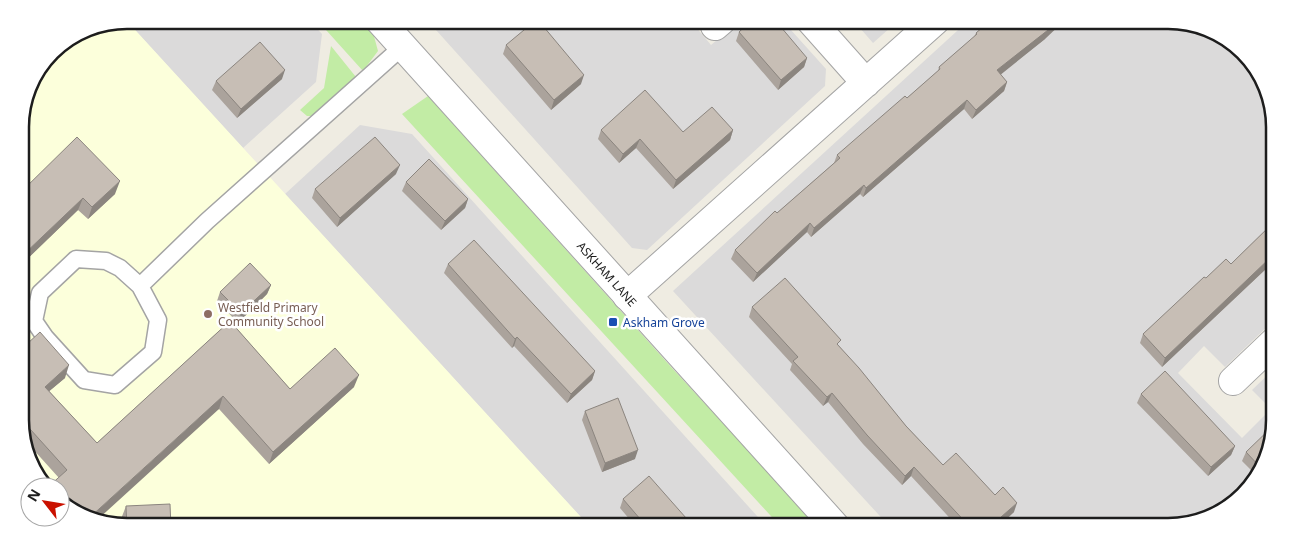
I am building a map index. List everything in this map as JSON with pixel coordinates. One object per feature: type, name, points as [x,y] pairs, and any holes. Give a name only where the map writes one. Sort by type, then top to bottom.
[{"type":"street","name":"ASKHAM LANE","points":[[387,29],[828,518]]},
{"type":"street","points":[[818,29],[866,83]]},
{"type":"street","points":[[627,296],[926,29]]},
{"type":"street","points":[[1233,381],[1266,350]]},
{"type":"lane","points":[[140,286],[207,221],[402,47]]},
{"type":"lane","points":[[76,259],[106,261],[120,268],[140,286],[158,320],[153,352],[115,385],[84,380],[45,337],[34,321],[40,293],[76,259]]},
{"type":"shaded area","points":[[134,29],[317,29],[322,34],[316,82],[243,148]]},
{"type":"shaded area","name":"Westfield Primary Community School","points":[[134,29],[582,518],[120,518],[95,513],[70,499],[70,477],[47,477],[34,452],[29,427],[29,120],[36,89],[45,72],[57,57],[72,45],[89,36],[101,32]]},
{"type":"shaded area","points":[[435,29],[698,29],[711,45],[730,29],[790,29],[826,69],[825,86],[647,250],[632,248]]},
{"type":"shaded area","points":[[861,29],[889,29],[873,43]]},
{"type":"shaded area","points":[[959,29],[1168,29],[1194,32],[1212,39],[1233,53],[1250,72],[1261,95],[1266,127],[1266,328],[1225,367],[1204,346],[1178,373],[1242,438],[1266,414],[1265,433],[1256,464],[1242,485],[1217,505],[1194,515],[1175,518],[882,518],[673,291]]},
{"type":"shaded area","points":[[360,125],[412,134],[759,518],[582,518],[285,194]]},
{"type":"shaded area","points":[[1266,377],[1266,404],[1252,390]]},
{"type":"green space","points":[[325,29],[372,29],[378,51],[363,71]]},
{"type":"green space","points":[[331,46],[356,77],[315,116],[307,116],[300,110],[324,88]]},
{"type":"green space","points":[[428,96],[672,368],[811,518],[773,518],[402,114]]},
{"type":"building","points":[[525,29],[546,29],[584,75],[554,100],[506,45]]},
{"type":"building","points":[[742,29],[783,29],[807,58],[781,80],[739,32]]},
{"type":"building","points":[[981,29],[1049,29],[997,70],[1007,82],[976,110],[967,100],[866,188],[864,185],[814,228],[810,223],[757,273],[735,250],[775,211],[777,213],[840,158],[837,155],[905,96],[907,98],[940,69],[939,67]]},
{"type":"building","points":[[260,42],[285,70],[241,109],[216,81]]},
{"type":"building","points":[[645,90],[683,132],[712,107],[733,130],[676,180],[640,139],[623,154],[601,130]]},
{"type":"building","points":[[77,137],[120,181],[92,207],[83,198],[29,249],[29,184]]},
{"type":"building","points":[[375,137],[400,165],[340,218],[315,189]]},
{"type":"building","points":[[429,159],[468,199],[445,221],[406,182]]},
{"type":"building","points":[[1266,230],[1266,262],[1165,358],[1143,334],[1226,259],[1231,264]]},
{"type":"building","points":[[474,240],[595,371],[571,394],[517,337],[515,339],[448,264]]},
{"type":"building","points":[[250,263],[271,285],[241,313],[220,292]]},
{"type":"building","points":[[785,278],[841,340],[837,344],[906,426],[943,465],[956,453],[995,495],[1003,487],[1017,503],[1002,518],[962,518],[914,467],[905,476],[832,393],[827,397],[793,361],[798,357],[752,307]]},
{"type":"building","points":[[230,321],[290,389],[335,348],[359,375],[273,452],[223,396],[95,513],[70,500],[70,477],[59,477],[67,470],[29,428],[29,342],[40,332],[69,365],[45,387],[97,443]]},
{"type":"building","points":[[1165,371],[1235,446],[1211,467],[1141,394]]},
{"type":"building","points":[[618,398],[638,450],[605,463],[585,411]]},
{"type":"building","points":[[1265,434],[1256,463],[1246,452]]},
{"type":"building","points":[[649,476],[686,518],[639,518],[623,499]]},
{"type":"building","points":[[170,504],[171,518],[127,518],[126,506]]},
{"type":"place","name":"Westfield Primary Community School","points":[[208,314]]},
{"type":"place","name":"Askham Grove","points":[[613,322]]}]
